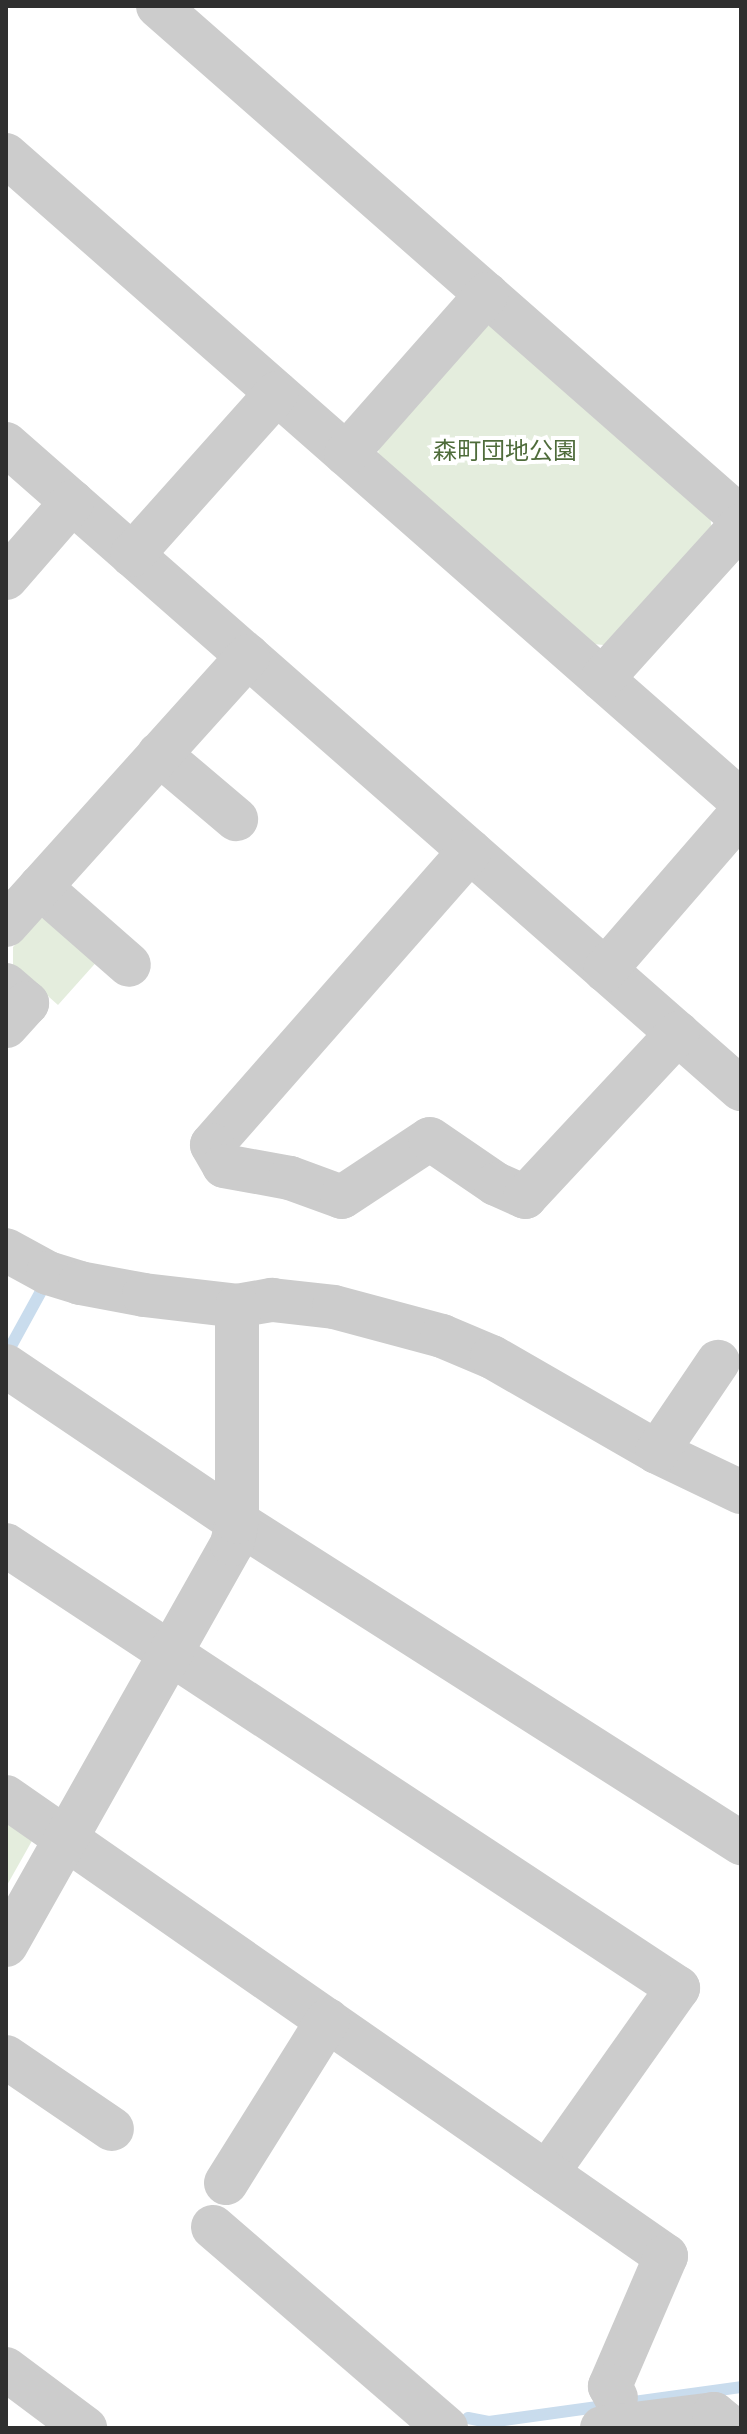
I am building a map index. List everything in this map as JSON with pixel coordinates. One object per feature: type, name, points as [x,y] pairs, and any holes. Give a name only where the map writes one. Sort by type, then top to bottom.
[{"type":"street","points":[[158,6],[741,518]]},
{"type":"street","points":[[6,155],[741,801]]},
{"type":"street","points":[[346,454],[487,294]]},
{"type":"street","points":[[132,555],[277,393]]},
{"type":"street","points":[[6,444],[741,1089]]},
{"type":"street","points":[[6,578],[72,502]]},
{"type":"street","points":[[602,679],[741,525]]},
{"type":"street","points":[[6,925],[248,656]]},
{"type":"street","points":[[159,754],[236,819]]},
{"type":"street","points":[[605,970],[741,813]]},
{"type":"street","points":[[470,851],[212,1145],[224,1166],[290,1178],[342,1197],[430,1139],[496,1184],[525,1197],[678,1033]]},
{"type":"street","points":[[40,887],[129,965]]},
{"type":"street","points":[[6,985],[27,1003],[6,1026]]},
{"type":"street","points":[[6,1250],[48,1273],[80,1283],[144,1295],[237,1306],[272,1300],[334,1307],[442,1336],[492,1357],[657,1452],[741,1492]]},
{"type":"street","points":[[6,1945],[232,1544],[237,1522],[237,1306]]},
{"type":"street","points":[[657,1452],[718,1362]]},
{"type":"street","points":[[6,1366],[237,1522],[741,1843]]},
{"type":"street","points":[[6,1545],[678,1988],[547,2173]]},
{"type":"street","points":[[6,1797],[666,2256],[610,2386],[609,2413],[714,2414],[731,2428]]},
{"type":"street","points":[[226,2183],[328,2020]]},
{"type":"street","points":[[6,2057],[112,2129]]},
{"type":"street","points":[[213,2227],[432,2424]]},
{"type":"street","points":[[6,2369],[85,2428]]},
{"type":"green space","name":"森町団地公園","points":[[476,326],[496,326],[710,516],[713,537],[614,646],[593,644],[378,455],[380,435]]},
{"type":"green space","points":[[39,918],[56,919],[100,958],[58,1005],[13,965],[13,947]]},
{"type":"green space","points":[[6,1820],[33,1839],[6,1887]]},
{"type":"waterway","points":[[11,1346],[44,1286]]},
{"type":"waterway","points":[[468,2418],[489,2422],[741,2387]]}]
